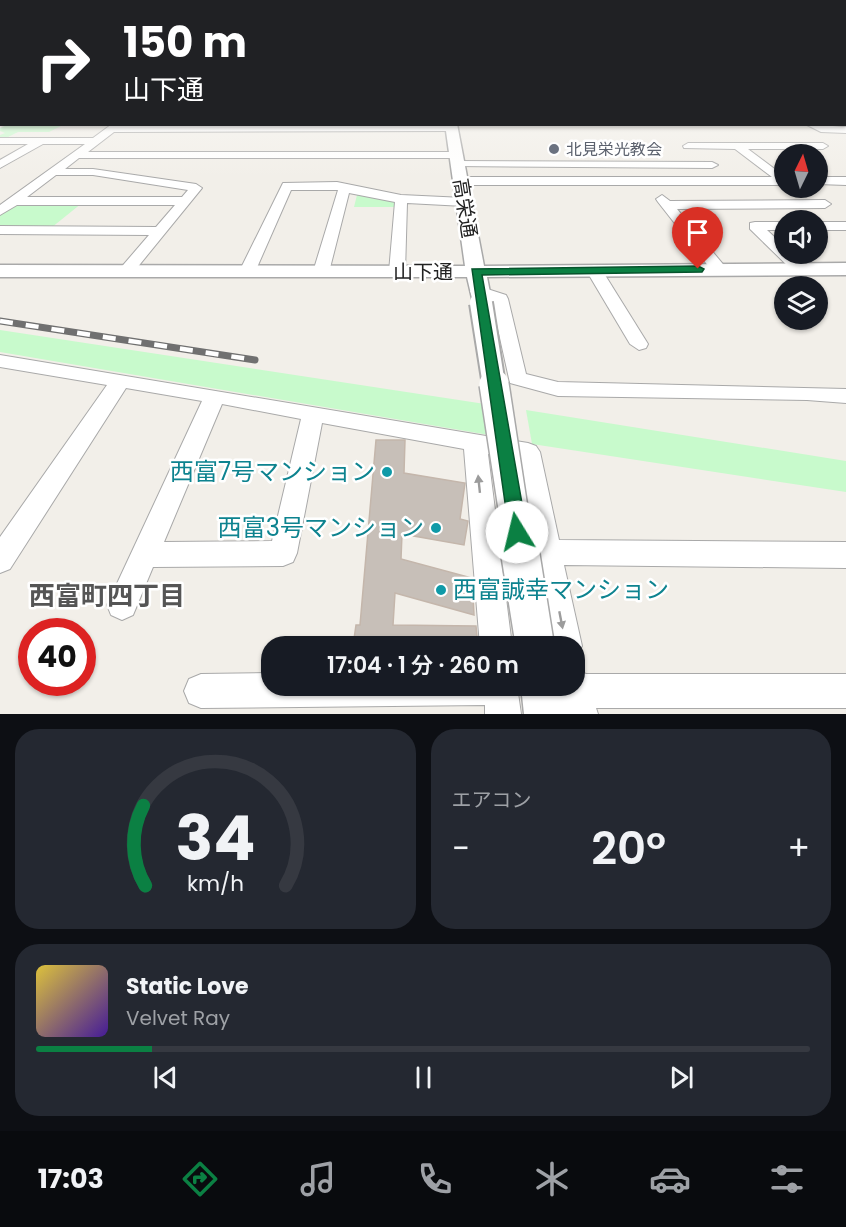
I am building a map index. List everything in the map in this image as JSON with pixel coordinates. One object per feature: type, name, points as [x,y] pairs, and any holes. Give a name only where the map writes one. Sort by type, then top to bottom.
[{"type":"street","points":[[4,207],[117,127],[451,126]]},
{"type":"street","name":"高栄通","points":[[451,126],[534,636]]},
{"type":"street","points":[[814,126],[821,129],[846,130]]},
{"type":"street","points":[[0,141],[97,141]]},
{"type":"street","points":[[0,165],[41,141]]},
{"type":"street","points":[[688,146],[774,146]]},
{"type":"street","points":[[737,146],[774,174]]},
{"type":"street","points":[[79,155],[307,170],[457,159],[712,165]]},
{"type":"street","points":[[307,170],[344,189],[401,199],[464,202]]},
{"type":"street","points":[[247,272],[287,186],[307,170]]},
{"type":"street","points":[[56,172],[93,172],[196,188],[126,271]]},
{"type":"street","points":[[460,181],[774,181]]},
{"type":"street","points":[[647,181],[719,269]]},
{"type":"street","points":[[828,181],[846,181]]},
{"type":"street","points":[[321,272],[344,189]]},
{"type":"street","points":[[398,272],[401,199]]},
{"type":"street","points":[[4,207],[185,201]]},
{"type":"street","points":[[667,205],[825,204]]},
{"type":"street","points":[[774,226],[755,226],[774,244]]},
{"type":"street","points":[[828,226],[846,226]]},
{"type":"street","points":[[0,230],[159,231]]},
{"type":"street","points":[[795,264],[800,269]]},
{"type":"street","name":"山下通","points":[[0,271],[398,272],[478,289],[594,270],[846,269]]},
{"type":"street","points":[[594,270],[639,344]]},
{"type":"street","points":[[478,289],[500,299],[517,378],[558,389],[807,393],[846,396]]},
{"type":"street","points":[[0,361],[215,396],[528,452],[564,636]]},
{"type":"street","points":[[0,560],[120,381]]},
{"type":"street","points":[[123,605],[215,396]]},
{"type":"street","points":[[144,555],[283,554],[313,414]]},
{"type":"street","points":[[475,441],[495,636]]},
{"type":"street","points":[[547,552],[846,555]]},
{"type":"street","points":[[201,691],[261,692]]},
{"type":"street","points":[[563,698],[846,691]]},
{"type":"green space","points":[[5,126],[61,126],[49,132],[18,132],[0,141],[0,135],[5,133],[0,131],[0,128]]},
{"type":"green space","points":[[357,195],[397,201],[398,207],[354,207]]},
{"type":"green space","points":[[18,203],[82,203],[51,228],[0,228],[0,215]]},
{"type":"green space","points":[[0,330],[485,404],[489,435],[0,352]]},
{"type":"green space","points":[[526,410],[846,461],[846,492],[532,444]]},
{"type":"building","points":[[376,440],[405,440],[404,473],[465,483],[460,519],[468,521],[464,545],[402,534],[401,559],[472,578],[474,615],[395,593],[393,625],[476,626],[477,636],[354,636],[356,625],[360,625]]},
{"type":"railway","points":[[0,321],[255,360]]},
{"type":"place","name":"北見栄光教会","points":[[554,149]]},
{"type":"place","name":"西富7号マンション","points":[[387,472]]},
{"type":"place","name":"西富3号マンション","points":[[436,528]]},
{"type":"place","name":"西富誠幸マンション","points":[[441,590]]},
{"type":"district","name":"西富町四丁目","points":[[107,596]]},
{"type":"route","points":[[517,532],[476,272],[698,269]]}]
